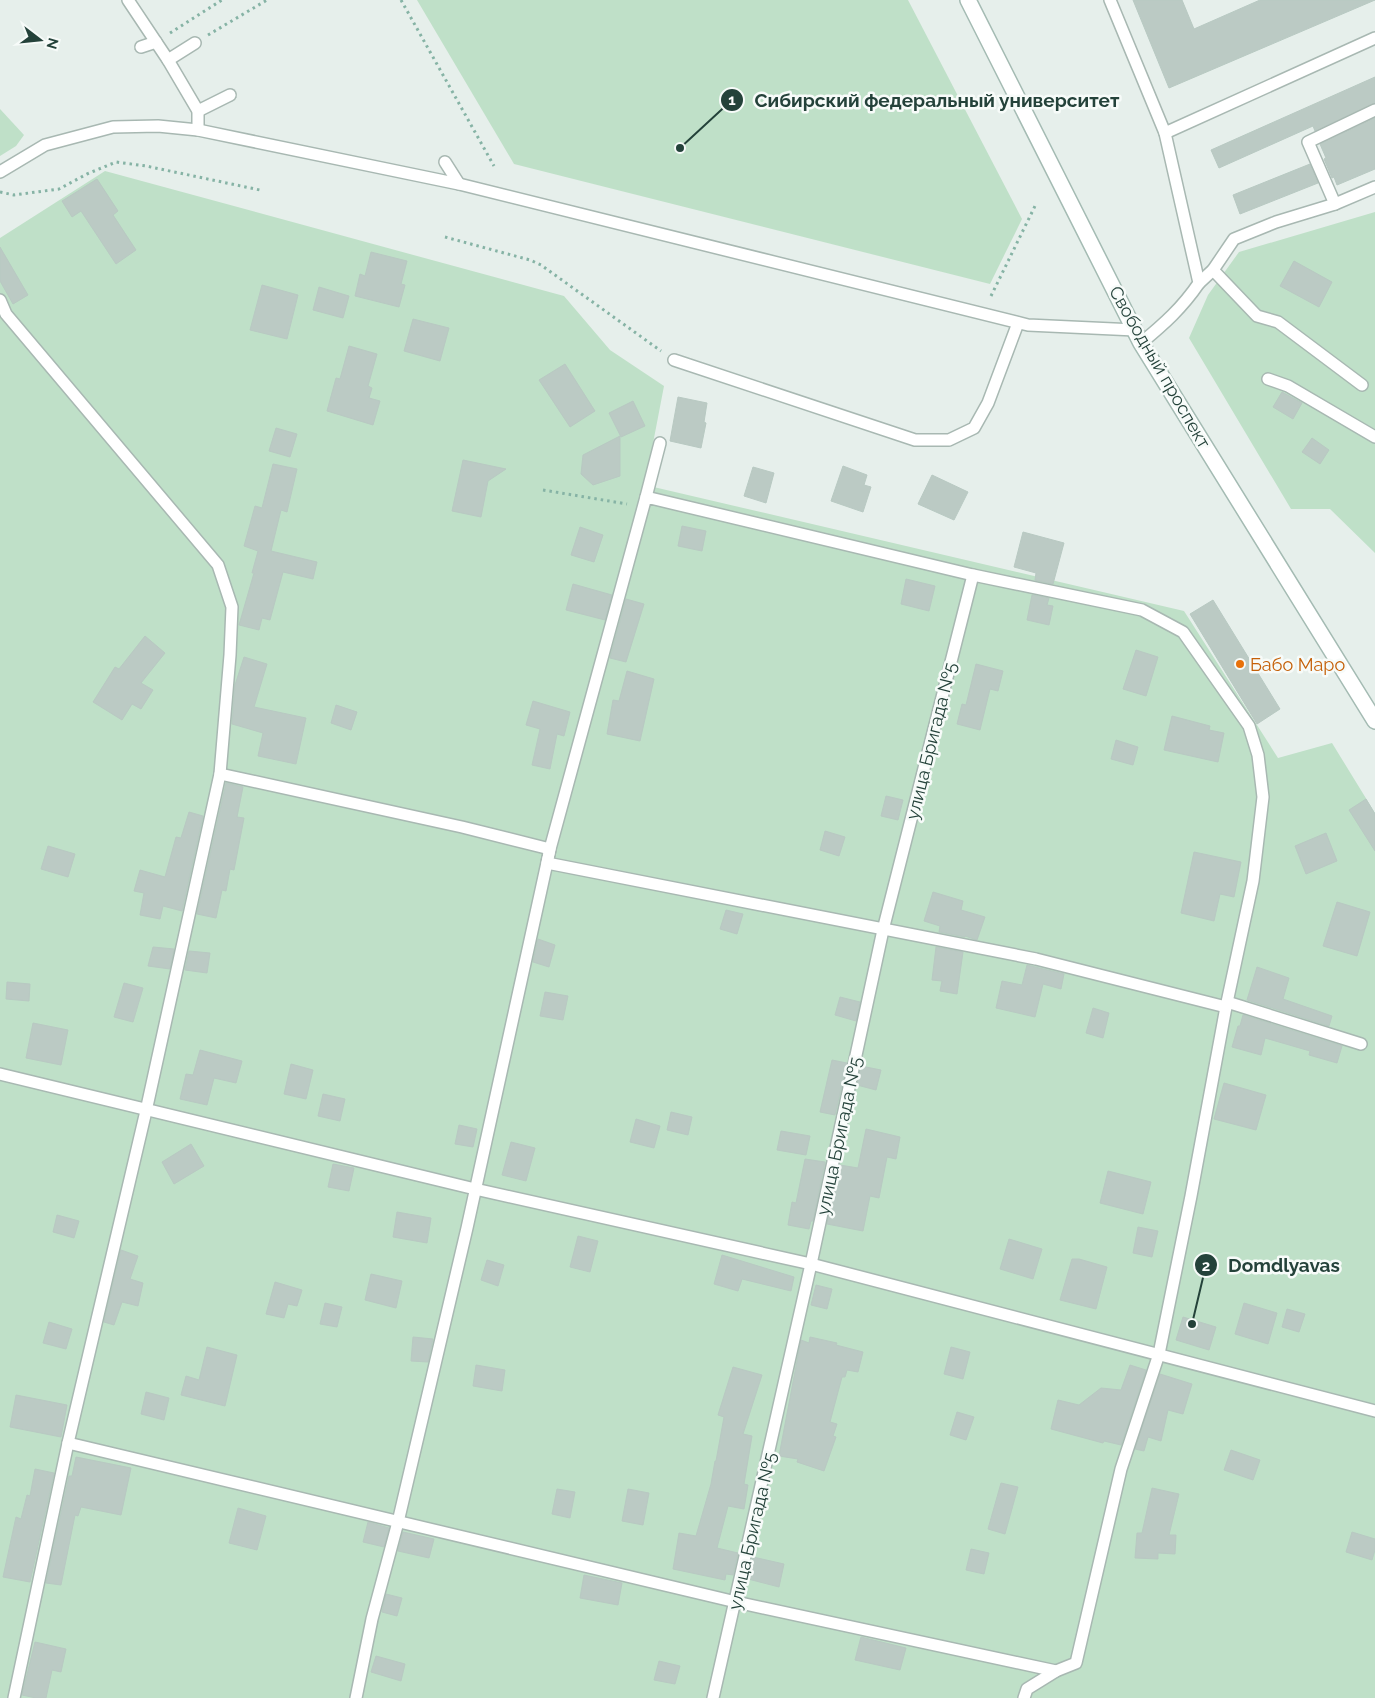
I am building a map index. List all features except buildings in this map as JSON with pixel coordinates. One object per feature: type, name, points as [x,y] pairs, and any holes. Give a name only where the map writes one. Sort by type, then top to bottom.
[{"type":"main road","name":"Свободный проспект","points":[[968,0],[1138,337],[1375,721]]},
{"type":"lane","points":[[128,0],[168,60],[198,111],[198,130]]},
{"type":"lane","points":[[1110,0],[1165,132],[1199,283]]},
{"type":"lane","points":[[1165,132],[1375,38]]},
{"type":"lane","points":[[141,47],[156,42]]},
{"type":"lane","points":[[168,60],[195,44]]},
{"type":"lane","points":[[198,111],[230,95]]},
{"type":"lane","points":[[1335,204],[1308,142],[1375,110]]},
{"type":"lane","points":[[0,172],[45,145],[113,127],[158,126],[198,130],[460,184],[1018,323],[1138,337],[1172,317],[1187,302],[1199,283],[1213,270],[1234,239],[1276,222],[1335,204],[1375,187]]},
{"type":"lane","points":[[445,162],[460,184]]},
{"type":"lane","points":[[1213,270],[1257,316],[1278,322],[1362,385]]},
{"type":"lane","points":[[0,300],[6,314],[218,565],[232,607],[220,774],[146,1110],[68,1443],[14,1698]]},
{"type":"lane","points":[[674,360],[915,440],[949,440],[974,428],[988,403],[1018,323]]},
{"type":"lane","points":[[1268,379],[1288,386],[1375,436]]},
{"type":"lane","points":[[356,1698],[372,1619],[398,1522],[467,1228],[550,849],[660,443]]},
{"type":"lane","points":[[646,497],[973,575],[1142,610],[1183,632],[1249,726],[1258,755],[1263,797],[1253,881],[1226,1005],[1191,1196],[1159,1354],[1121,1469],[1076,1663],[1056,1671],[1027,1689],[1024,1698]]},
{"type":"lane","name":"улица Бригада №5","points":[[713,1698],[811,1264],[883,930],[973,575]]},
{"type":"lane","points":[[220,774],[462,827],[550,849]]},
{"type":"lane","points":[[547,863],[1036,960],[1226,1005],[1361,1044]]},
{"type":"lane","points":[[0,1074],[475,1189],[811,1264],[1375,1411]]},
{"type":"lane","points":[[68,1443],[736,1602],[1056,1671]]},
{"type":"path","points":[[156,42],[222,0]]},
{"type":"path","points":[[195,44],[267,0]]},
{"type":"path","points":[[400,0],[494,166]]},
{"type":"path","points":[[0,192],[14,195],[59,189],[87,174],[116,162],[146,166],[260,190]]},
{"type":"path","points":[[991,296],[1036,204]]},
{"type":"path","points":[[445,237],[530,260],[541,265],[674,360]]},
{"type":"path","points":[[543,490],[638,506],[646,497]]},
{"type":"green space","points":[[417,0],[908,0],[1022,219],[990,284],[514,164]]},
{"type":"green space","points":[[0,109],[24,135],[16,146],[0,156]]},
{"type":"green space","points":[[105,171],[564,296],[610,350],[664,386],[645,485],[1184,611],[1278,758],[1332,743],[1375,813],[1375,1698],[0,1698],[0,238]]},
{"type":"green space","points":[[1375,212],[1375,553],[1330,509],[1291,509],[1189,338],[1208,295],[1239,252]]},
{"type":"place","name":"Сибирский федеральный университет","points":[[680,148]]},
{"type":"place","name":"Бабо Маро","points":[[1240,664]]},
{"type":"place","name":"Domdlyavas","points":[[1192,1324]]}]
